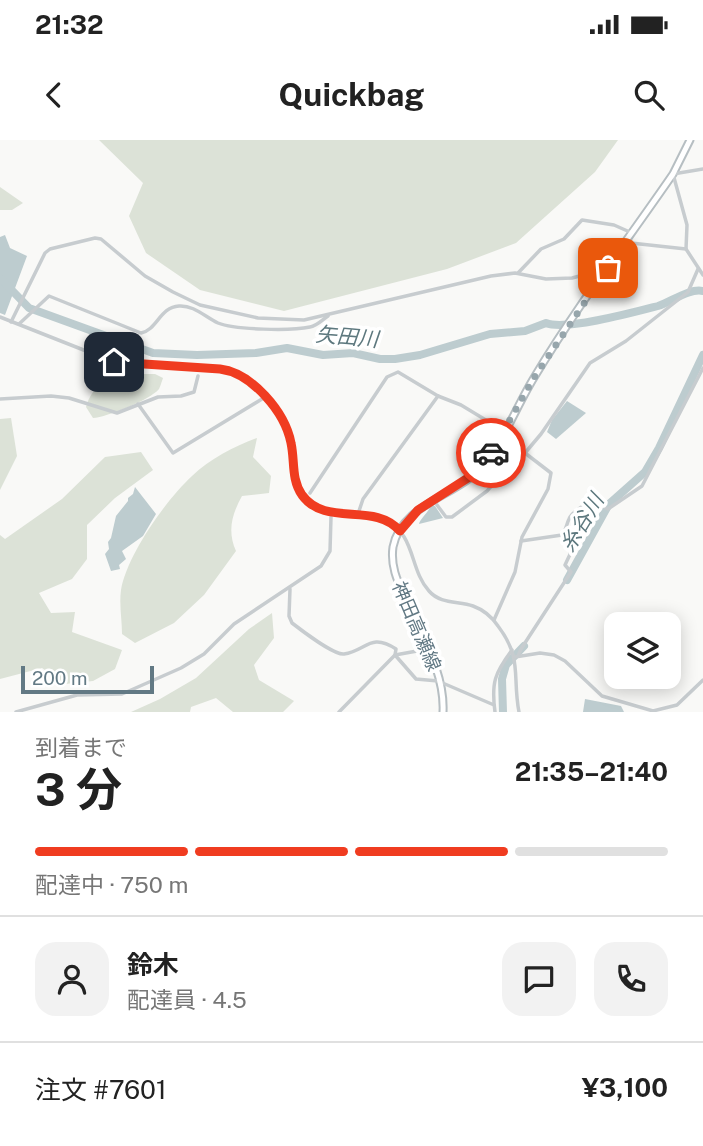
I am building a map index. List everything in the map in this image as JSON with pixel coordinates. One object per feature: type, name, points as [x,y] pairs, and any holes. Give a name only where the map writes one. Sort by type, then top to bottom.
[{"type":"main road","points":[[400,531],[418,510],[467,481],[481,469],[541,367],[673,174],[690,140]]},
{"type":"main road","name":"神田高瀬線","points":[[400,531],[394,544],[393,571],[440,681],[443,712]]},
{"type":"street","points":[[703,169],[673,174],[687,225],[686,249],[703,275]]},
{"type":"street","points":[[517,273],[541,249],[564,239],[582,220],[614,225],[632,233]]},
{"type":"street","points":[[11,322],[45,253],[50,249],[101,239],[145,276],[200,306],[287,321],[330,315],[491,275],[517,273],[547,279],[572,278],[608,268]]},
{"type":"street","points":[[627,241],[686,249]]},
{"type":"street","points":[[433,499],[443,514],[452,517],[487,491],[541,434],[590,363],[625,341],[688,292],[698,269]]},
{"type":"street","points":[[19,325],[49,296],[141,333],[147,332],[164,312],[181,306],[190,307],[228,326],[254,329],[310,327],[330,315]]},
{"type":"street","points":[[0,317],[114,362],[229,370],[246,378],[283,421],[291,441],[295,478],[304,496],[323,511],[382,519],[400,531],[408,542],[428,590],[443,600],[473,606],[494,620],[517,656],[519,712]]},
{"type":"street","points":[[521,541],[562,535],[572,513],[593,502],[606,507],[642,486],[703,369]]},
{"type":"street","points":[[310,493],[387,377],[398,372],[504,431],[524,453],[551,473],[551,478],[521,541],[515,572],[494,620]]},
{"type":"street","points":[[0,399],[51,396],[69,398],[117,413],[158,397],[181,396],[194,392],[198,376]]},
{"type":"street","points":[[358,516],[363,499],[438,396]]},
{"type":"street","points":[[138,404],[173,453],[262,399]]},
{"type":"street","points":[[517,656],[571,572],[567,567],[588,516],[598,503]]},
{"type":"street","points":[[16,712],[64,698],[122,694],[135,690],[204,654],[234,624],[321,566],[328,557],[332,541],[331,517]]},
{"type":"street","points":[[290,589],[289,616],[292,623],[333,652],[346,653],[380,641],[396,649],[395,655],[339,712]]},
{"type":"street","points":[[395,655],[428,649]]},
{"type":"street","points":[[495,712],[493,684],[497,672],[513,650]]},
{"type":"street","points":[[517,656],[540,653],[554,655],[565,661],[602,696],[653,711],[677,705],[703,680]]},
{"type":"street","points":[[395,655],[416,679],[440,681],[494,705]]},
{"type":"shaded area","points":[[99,140],[618,140],[595,172],[516,243],[447,269],[284,311],[200,290],[146,253],[129,216],[143,183]]},
{"type":"shaded area","points":[[0,187],[23,203],[12,210],[0,210]]},
{"type":"shaded area","points":[[5,235],[10,248],[27,256],[5,315],[0,313],[0,237]]},
{"type":"shaded area","points":[[125,374],[155,374],[163,378],[159,389],[147,398],[118,411],[93,418],[86,407],[92,394],[105,382]]},
{"type":"shaded area","points":[[567,401],[586,413],[556,439],[547,432],[552,420]]},
{"type":"shaded area","points":[[11,418],[17,456],[0,490],[0,419]]},
{"type":"shaded area","points":[[257,438],[253,457],[271,476],[269,493],[242,496],[232,523],[236,551],[204,595],[174,623],[135,643],[122,634],[120,595],[139,545],[160,513],[192,476],[223,454]]},
{"type":"shaded area","points":[[141,452],[153,470],[115,498],[87,525],[87,559],[72,579],[39,593],[51,613],[75,612],[72,632],[122,650],[115,669],[93,681],[65,684],[42,668],[0,679],[0,535],[5,539],[62,499],[105,457]]},
{"type":"shaded area","points":[[135,487],[156,514],[143,536],[122,551],[126,559],[119,565],[120,569],[111,571],[105,554],[109,549],[108,542],[116,516],[133,494]]},
{"type":"shaded area","points":[[431,505],[435,506],[443,518],[419,524],[428,511]]},
{"type":"shaded area","points":[[272,613],[274,638],[254,665],[259,680],[294,701],[283,712],[233,712],[216,698],[191,707],[190,712],[131,712],[196,678],[249,629]]},
{"type":"shaded area","points":[[585,699],[621,706],[624,712],[583,712]]},
{"type":"waterway","name":"矢田川","points":[[0,278],[29,308],[153,353],[256,353],[287,348],[323,355],[353,353],[380,359],[420,355],[490,334],[525,331],[546,323],[569,325],[601,320],[658,306],[680,296],[703,291]]},
{"type":"waterway","name":"糸谷川","points":[[567,580],[609,504],[645,472],[703,355]]},
{"type":"waterway","name":"糸谷川","points":[[503,712],[502,679],[506,665],[524,646]]},
{"type":"way so far","points":[[491,453],[535,376],[608,268]]},
{"type":"route","points":[[114,362],[220,369],[238,373],[260,392],[283,421],[291,441],[293,472],[297,485],[309,502],[328,513],[375,516],[400,531],[418,510],[467,481],[481,469],[491,453]]}]
